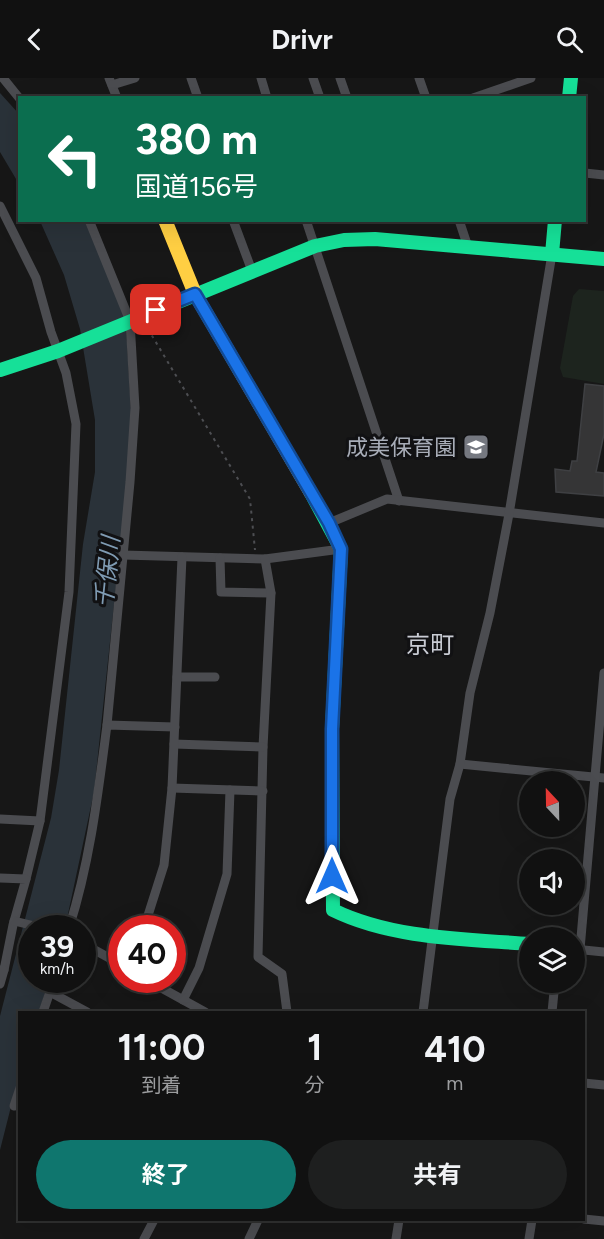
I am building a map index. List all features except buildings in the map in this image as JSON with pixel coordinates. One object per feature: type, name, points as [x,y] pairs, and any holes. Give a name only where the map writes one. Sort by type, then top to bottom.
[{"type":"main road","points":[[569,96],[571,78]]},
{"type":"main road","points":[[166,222],[195,294],[329,523],[341,549],[332,729],[333,910],[346,919],[433,934],[519,943]]},
{"type":"main road","points":[[552,254],[555,222]]},
{"type":"main road","points":[[0,370],[63,348],[315,246],[344,240],[375,239],[604,259]]},
{"type":"street","points":[[3,78],[18,97]]},
{"type":"street","points":[[116,96],[110,81],[135,78]]},
{"type":"street","points":[[191,78],[197,96]]},
{"type":"street","points":[[261,78],[266,96]]},
{"type":"street","points":[[313,78],[319,96]]},
{"type":"street","points":[[340,78],[346,96]]},
{"type":"street","points":[[419,78],[425,96]]},
{"type":"street","points":[[477,96],[504,82],[531,78]]},
{"type":"street","points":[[586,173],[604,174]]},
{"type":"street","points":[[0,206],[36,278],[63,348],[74,400],[75,452],[69,592],[40,821],[19,915]]},
{"type":"street","points":[[73,915],[95,818],[123,555],[135,408],[132,320],[90,222]]},
{"type":"street","points":[[234,222],[252,271]]},
{"type":"street","points":[[307,222],[399,501]]},
{"type":"street","points":[[460,222],[468,247]]},
{"type":"street","points":[[423,1011],[450,799],[460,764],[470,693],[490,613],[510,514],[552,254]]},
{"type":"street","points":[[329,523],[365,506],[387,499],[604,523]]},
{"type":"street","points":[[123,555],[260,559],[341,549]]},
{"type":"street","points":[[148,915],[164,866],[172,788],[182,557]]},
{"type":"street","points":[[220,558],[220,592],[271,592]]},
{"type":"street","points":[[260,559],[271,592],[263,747],[258,957],[282,974],[287,1011]]},
{"type":"street","points":[[580,927],[599,777],[604,673]]},
{"type":"street","points":[[177,677],[215,677]]},
{"type":"street","points":[[106,725],[175,727]]},
{"type":"street","points":[[174,744],[263,747]]},
{"type":"street","points":[[460,764],[599,777]]},
{"type":"street","points":[[172,788],[263,791]]},
{"type":"street","points":[[183,1000],[199,969],[227,874],[230,790]]},
{"type":"street","points":[[0,819],[40,821]]},
{"type":"street","points":[[0,878],[26,879]]},
{"type":"street","points":[[0,984],[2,970],[18,922]]},
{"type":"street","points":[[585,950],[604,952]]},
{"type":"street","points":[[43,1011],[50,993]]},
{"type":"street","points":[[52,993],[85,1011]]},
{"type":"street","points":[[170,993],[203,1011]]},
{"type":"street","points":[[552,1011],[554,993]]},
{"type":"street","points":[[585,1083],[604,1085]]},
{"type":"street","points":[[18,1094],[14,1106],[18,1105]]},
{"type":"street","points":[[585,1219],[604,1221]]},
{"type":"street","points":[[144,1239],[153,1221]]},
{"type":"street","points":[[249,1239],[258,1221]]},
{"type":"street","points":[[396,1239],[399,1221]]},
{"type":"street","points":[[529,1239],[532,1221]]},
{"type":"path","points":[[132,320],[250,499],[260,559]]},
{"type":"shaded area","points":[[579,289],[604,291],[604,384],[563,377],[560,368],[573,296]]},
{"type":"water","points":[[0,93],[18,113],[18,182],[0,152]]},
{"type":"water","name":"千保川","points":[[40,222],[86,222],[125,309],[131,411],[128,473],[94,792],[68,915],[26,915],[51,818],[59,770],[83,544],[95,472],[95,420],[80,329],[64,275]]},
{"type":"water","points":[[18,946],[18,993],[45,993],[39,1011],[18,1011],[18,1079],[0,1150],[0,1016]]},
{"type":"traffic: fast","points":[[569,96],[571,78]]},
{"type":"traffic: fast","points":[[552,254],[555,222]]},
{"type":"traffic: fast","points":[[0,370],[58,351],[315,246],[344,240],[375,239],[604,259]]},
{"type":"traffic: fast","points":[[311,493],[341,549],[332,729],[333,910],[356,920],[404,932],[455,939],[519,943]]},
{"type":"traffic: slow","points":[[166,222],[195,294],[311,493]]},
{"type":"place","name":"成美保育園","points":[[476,447]]},
{"type":"district","name":"京町","points":[[430,644]]},
{"type":"route","points":[[156,310],[195,294],[329,523],[341,549],[332,729],[332,876]]}]
